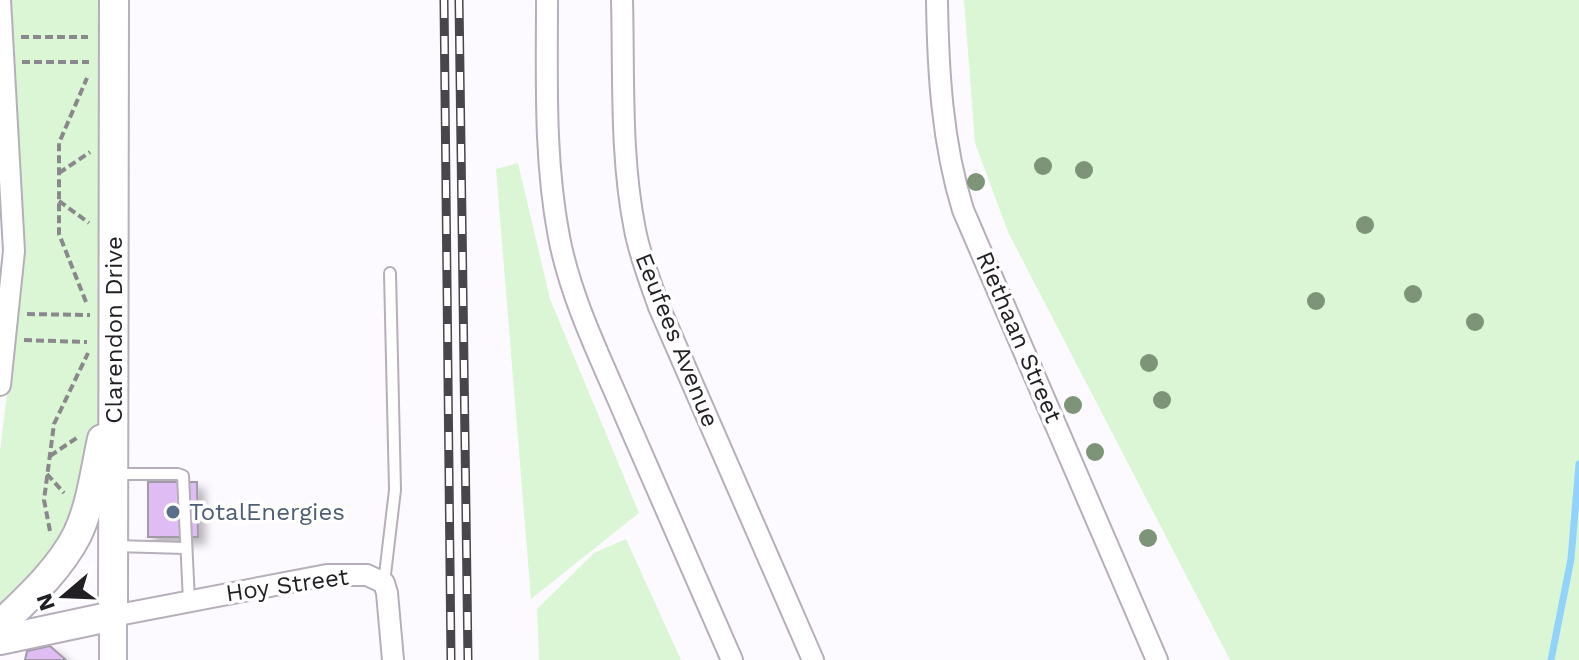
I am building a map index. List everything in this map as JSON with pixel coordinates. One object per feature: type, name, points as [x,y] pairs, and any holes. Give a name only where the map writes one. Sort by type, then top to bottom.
[{"type":"main road","name":"Clarendon Drive","points":[[113,616],[114,376],[103,316],[114,0]]},
{"type":"main road","points":[[0,625],[57,565],[77,535],[86,510],[114,376]]},
{"type":"main road","points":[[0,640],[113,616]]},
{"type":"street","points":[[0,0],[14,251],[0,385]]},
{"type":"street","points":[[547,0],[546,128],[552,189],[568,269],[598,353],[732,660]]},
{"type":"street","name":"Eeufees Avenue","points":[[622,0],[624,113],[630,199],[641,258],[659,307],[813,660]]},
{"type":"street","name":"Riethaan Street","points":[[937,0],[943,117],[952,174],[963,210],[1157,660]]},
{"type":"street","name":"Hoy Street","points":[[113,616],[327,575],[367,575],[384,583],[393,660]]},
{"type":"street","name":"Clarendon Drive","points":[[113,616],[113,660]]},
{"type":"lane","points":[[384,583],[395,490],[390,273]]},
{"type":"lane","points":[[114,474],[183,476],[189,601]]},
{"type":"lane","points":[[113,546],[185,548]]},
{"type":"path","points":[[2,37],[114,37]]},
{"type":"path","points":[[4,62],[94,62],[59,143],[59,234],[103,316],[9,314]]},
{"type":"path","points":[[6,340],[93,342],[54,424],[44,500],[57,565]]},
{"type":"green space","points":[[8,0],[102,0],[102,398],[97,430],[68,538],[0,614],[0,451],[8,386]]},
{"type":"green space","points":[[964,0],[1579,0],[1579,660],[1230,660],[1008,232],[975,143]]},
{"type":"green space","points":[[518,163],[550,299],[639,513],[531,599],[496,169]]},
{"type":"green space","points":[[626,539],[681,660],[539,660],[537,609],[594,553]]},
{"type":"building","points":[[148,482],[197,482],[198,537],[148,537]]},
{"type":"building","points":[[50,646],[66,660],[25,660],[27,651]]},
{"type":"waterway","points":[[1551,660],[1571,559],[1579,464]]},
{"type":"railway","points":[[444,0],[451,660]]},
{"type":"railway","points":[[459,0],[468,660]]},
{"type":"place","name":"TotalEnergies","points":[[173,512]]}]
